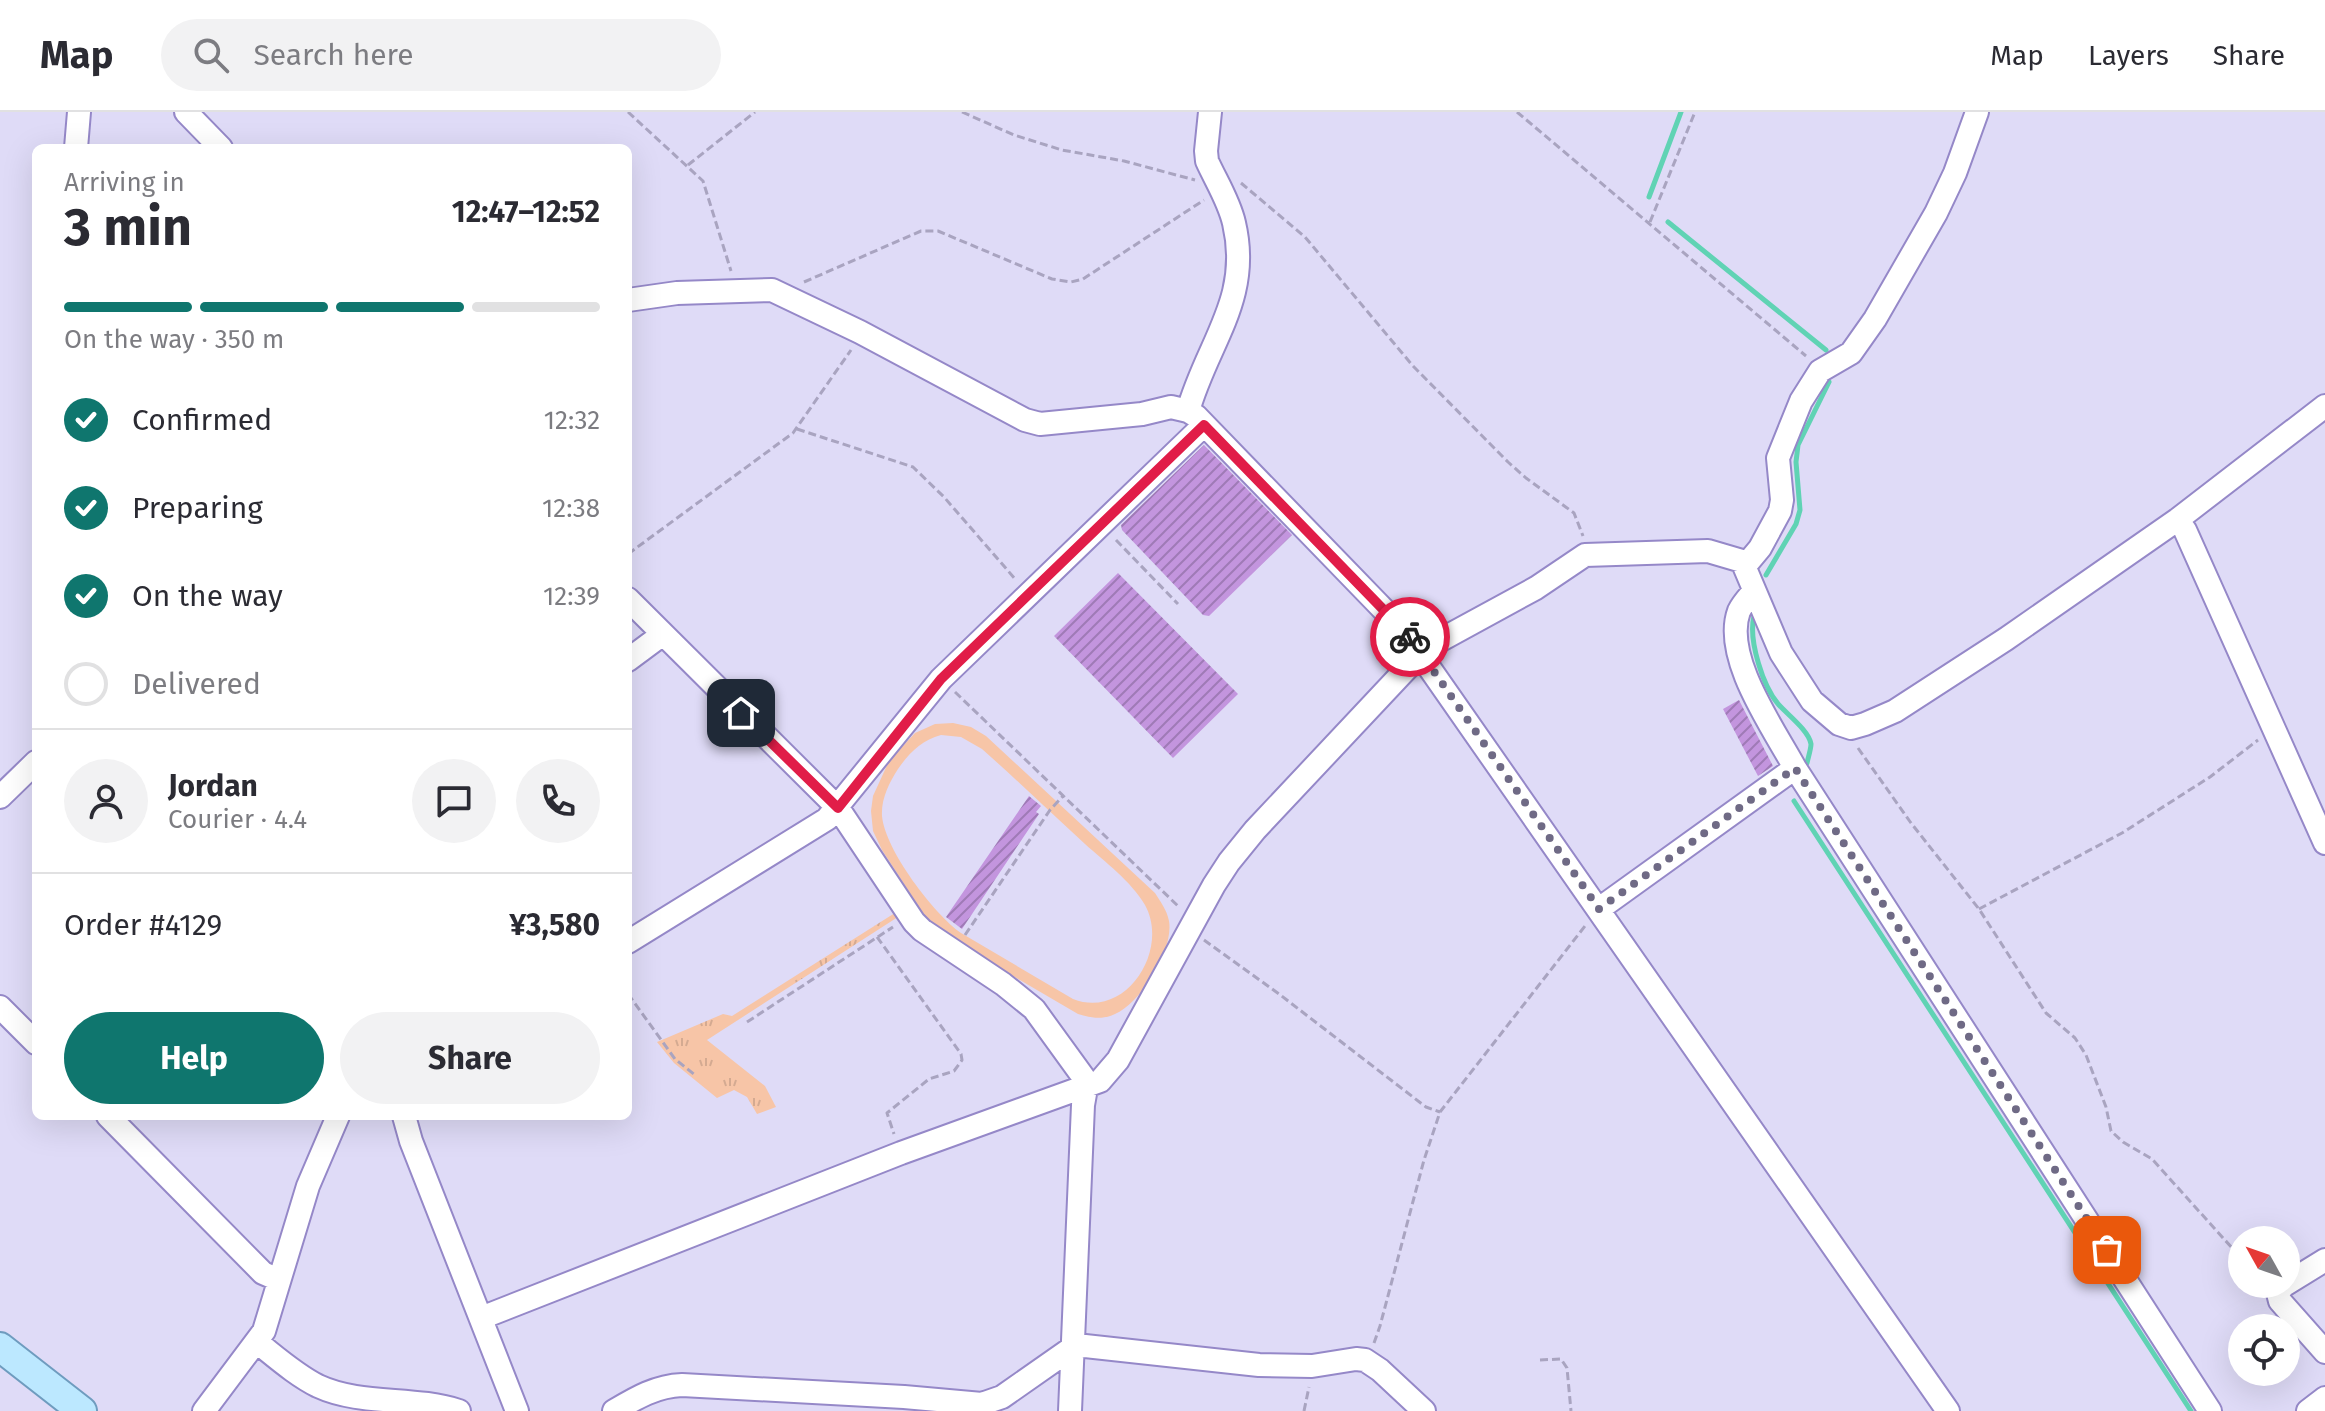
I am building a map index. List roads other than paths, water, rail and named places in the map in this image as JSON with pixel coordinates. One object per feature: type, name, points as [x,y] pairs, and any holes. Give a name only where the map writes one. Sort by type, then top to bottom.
[{"type":"main road","points":[[0,1347],[82,1411]]},
{"type":"street","points":[[76,144],[79,112]]},
{"type":"street","points":[[186,112],[217,144]]},
{"type":"street","points":[[632,940],[827,819],[941,679],[1102,526],[1196,418],[1236,291],[1239,267],[1234,220],[1206,151],[1210,112]]},
{"type":"street","points":[[1745,566],[1777,520],[1782,500],[1778,468],[1781,447],[1801,401],[1820,371],[1851,353],[1882,308],[1936,213],[1955,173],[1977,112]]},
{"type":"street","points":[[632,299],[677,293],[772,290],[860,332],[1025,420],[1040,424],[1142,414],[1171,407],[1196,418],[1414,641],[1948,1411]]},
{"type":"street","points":[[481,1318],[901,1153],[1100,1081],[1118,1060],[1214,885],[1245,842],[1421,653],[1536,588],[1585,555],[1708,551],[1733,557],[1745,566],[1795,679],[1826,715],[1851,728],[1895,711],[2006,639],[2177,520],[2325,406]]},
{"type":"street","points":[[2177,520],[2185,530],[2325,843]]},
{"type":"street","points":[[1754,591],[1738,615],[1738,652],[1750,684],[1795,768],[2210,1411]]},
{"type":"street","points":[[632,603],[838,808],[922,930],[1003,984],[1034,1009],[1084,1078],[1086,1088],[1070,1411]]},
{"type":"street","points":[[632,657],[663,634]]},
{"type":"street","points":[[0,797],[32,766]]},
{"type":"street","points":[[1599,909],[1795,768]]},
{"type":"street","points":[[0,1007],[32,1039]]},
{"type":"street","points":[[112,1120],[263,1273],[279,1280]]},
{"type":"street","points":[[204,1411],[264,1331],[308,1186],[336,1120]]},
{"type":"street","points":[[405,1120],[517,1411]]},
{"type":"street","points":[[2325,1260],[2283,1286],[2278,1293],[2280,1301],[2325,1352]]},
{"type":"street","points":[[258,1343],[294,1372],[320,1387],[343,1394],[419,1402],[459,1411]]},
{"type":"street","points":[[614,1411],[642,1395],[668,1386],[904,1397],[963,1404],[993,1402],[1072,1348],[1085,1346],[1213,1361],[1312,1366],[1365,1360],[1424,1411]]},
{"type":"street","points":[[2308,1411],[2325,1398]]},
{"type":"waterway","points":[[1649,197],[1681,112]]},
{"type":"waterway","points":[[1668,222],[1826,350]]},
{"type":"waterway","points":[[1766,575],[1796,524],[1800,510],[1796,462],[1798,445],[1829,382]]},
{"type":"waterway","points":[[1754,616],[1753,638],[1762,675],[1773,697],[1809,739],[1811,746],[1807,763]]},
{"type":"waterway","points":[[1794,801],[2191,1411]]}]
